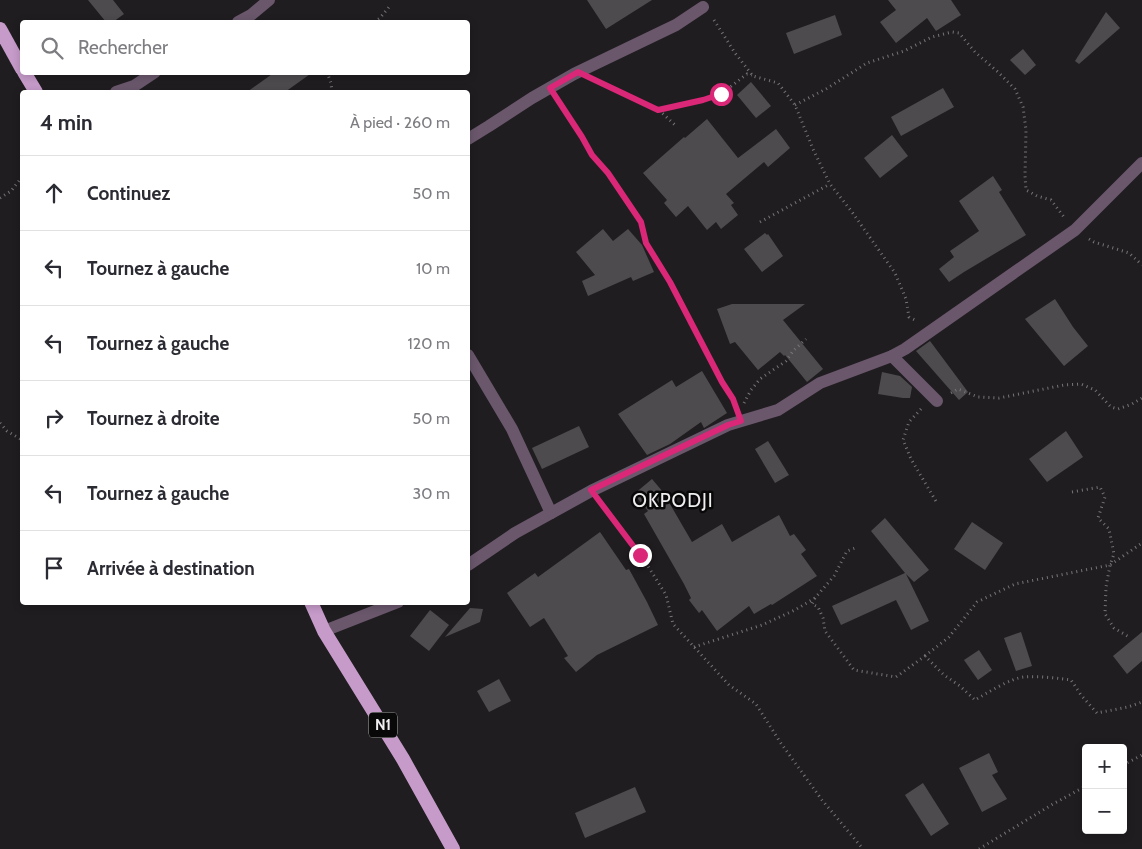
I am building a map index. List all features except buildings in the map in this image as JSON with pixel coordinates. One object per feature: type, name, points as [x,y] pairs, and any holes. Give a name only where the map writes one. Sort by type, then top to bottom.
[{"type":"highway","points":[[0,29],[20,66]]},
{"type":"highway","points":[[25,75],[35,90]]},
{"type":"highway","name":"N1","points":[[312,605],[324,630],[403,759],[453,849]]},
{"type":"street","points":[[241,20],[269,0]]},
{"type":"street","points":[[470,138],[532,98],[578,72],[676,25],[703,7]]},
{"type":"street","points":[[122,90],[134,86],[150,75]]},
{"type":"street","points":[[470,564],[515,533],[591,490],[728,425],[739,417],[778,410],[820,383],[892,356],[932,331],[1075,230],[1142,163]]},
{"type":"street","points":[[892,356],[937,401]]},
{"type":"street","points":[[470,358],[512,428],[551,513]]},
{"type":"street","points":[[324,630],[390,605]]},
{"type":"path","points":[[377,20],[389,7]]},
{"type":"path","points":[[703,7],[715,21],[734,53],[753,76]]},
{"type":"path","points":[[794,105],[826,89],[867,63],[904,51],[932,37],[952,32],[959,33],[975,52],[1015,89],[1023,106],[1026,130],[1026,190],[1051,200],[1075,230],[1094,242],[1129,254],[1142,265]]},
{"type":"path","points":[[578,72],[658,110],[676,126]]},
{"type":"path","points":[[658,110],[721,94],[747,74],[778,83],[794,105],[830,184],[895,273],[906,299],[909,316],[932,331]]},
{"type":"path","points":[[328,75],[332,90]]},
{"type":"path","points":[[550,88],[592,155],[608,173],[641,222],[646,243],[670,282],[722,382],[733,399],[739,417]]},
{"type":"path","points":[[0,198],[12,191],[20,180]]},
{"type":"path","points":[[760,222],[830,184]]},
{"type":"path","points":[[739,417],[751,390],[760,379],[786,361],[793,351],[806,339]]},
{"type":"path","points":[[937,502],[911,459],[903,440],[909,422],[922,408],[958,389],[978,397],[999,398],[1064,385],[1081,384],[1095,390],[1111,408],[1118,409],[1142,398]]},
{"type":"path","points":[[0,423],[7,431],[20,439]]},
{"type":"path","points":[[1072,492],[1100,488],[1105,497],[1098,518],[1108,529],[1114,554],[1106,588],[1105,614],[1114,628],[1129,637]]},
{"type":"path","points":[[591,490],[640,555],[666,595],[673,624],[729,685],[756,704],[780,742],[822,800],[863,849]]},
{"type":"path","points":[[858,547],[847,551],[834,576],[812,604],[818,607],[823,618],[825,631],[854,670],[896,677],[949,637],[977,602],[1015,584],[1110,565],[1142,543]]},
{"type":"path","points":[[694,647],[762,625],[795,610],[815,598]]},
{"type":"path","points":[[924,656],[974,700],[1022,677],[1049,677],[1071,680],[1080,695],[1097,713],[1128,707],[1142,702]]},
{"type":"path","points":[[1127,764],[1142,755]]},
{"type":"path","points":[[980,849],[1082,788]]},
{"type":"district","name":"OKPODJI","points":[[673,500]]},
{"type":"route","points":[[640,555],[591,490],[728,425],[741,421],[733,399],[722,382],[670,282],[646,243],[641,222],[608,173],[592,155],[550,88],[578,72],[658,110],[721,94]]}]
